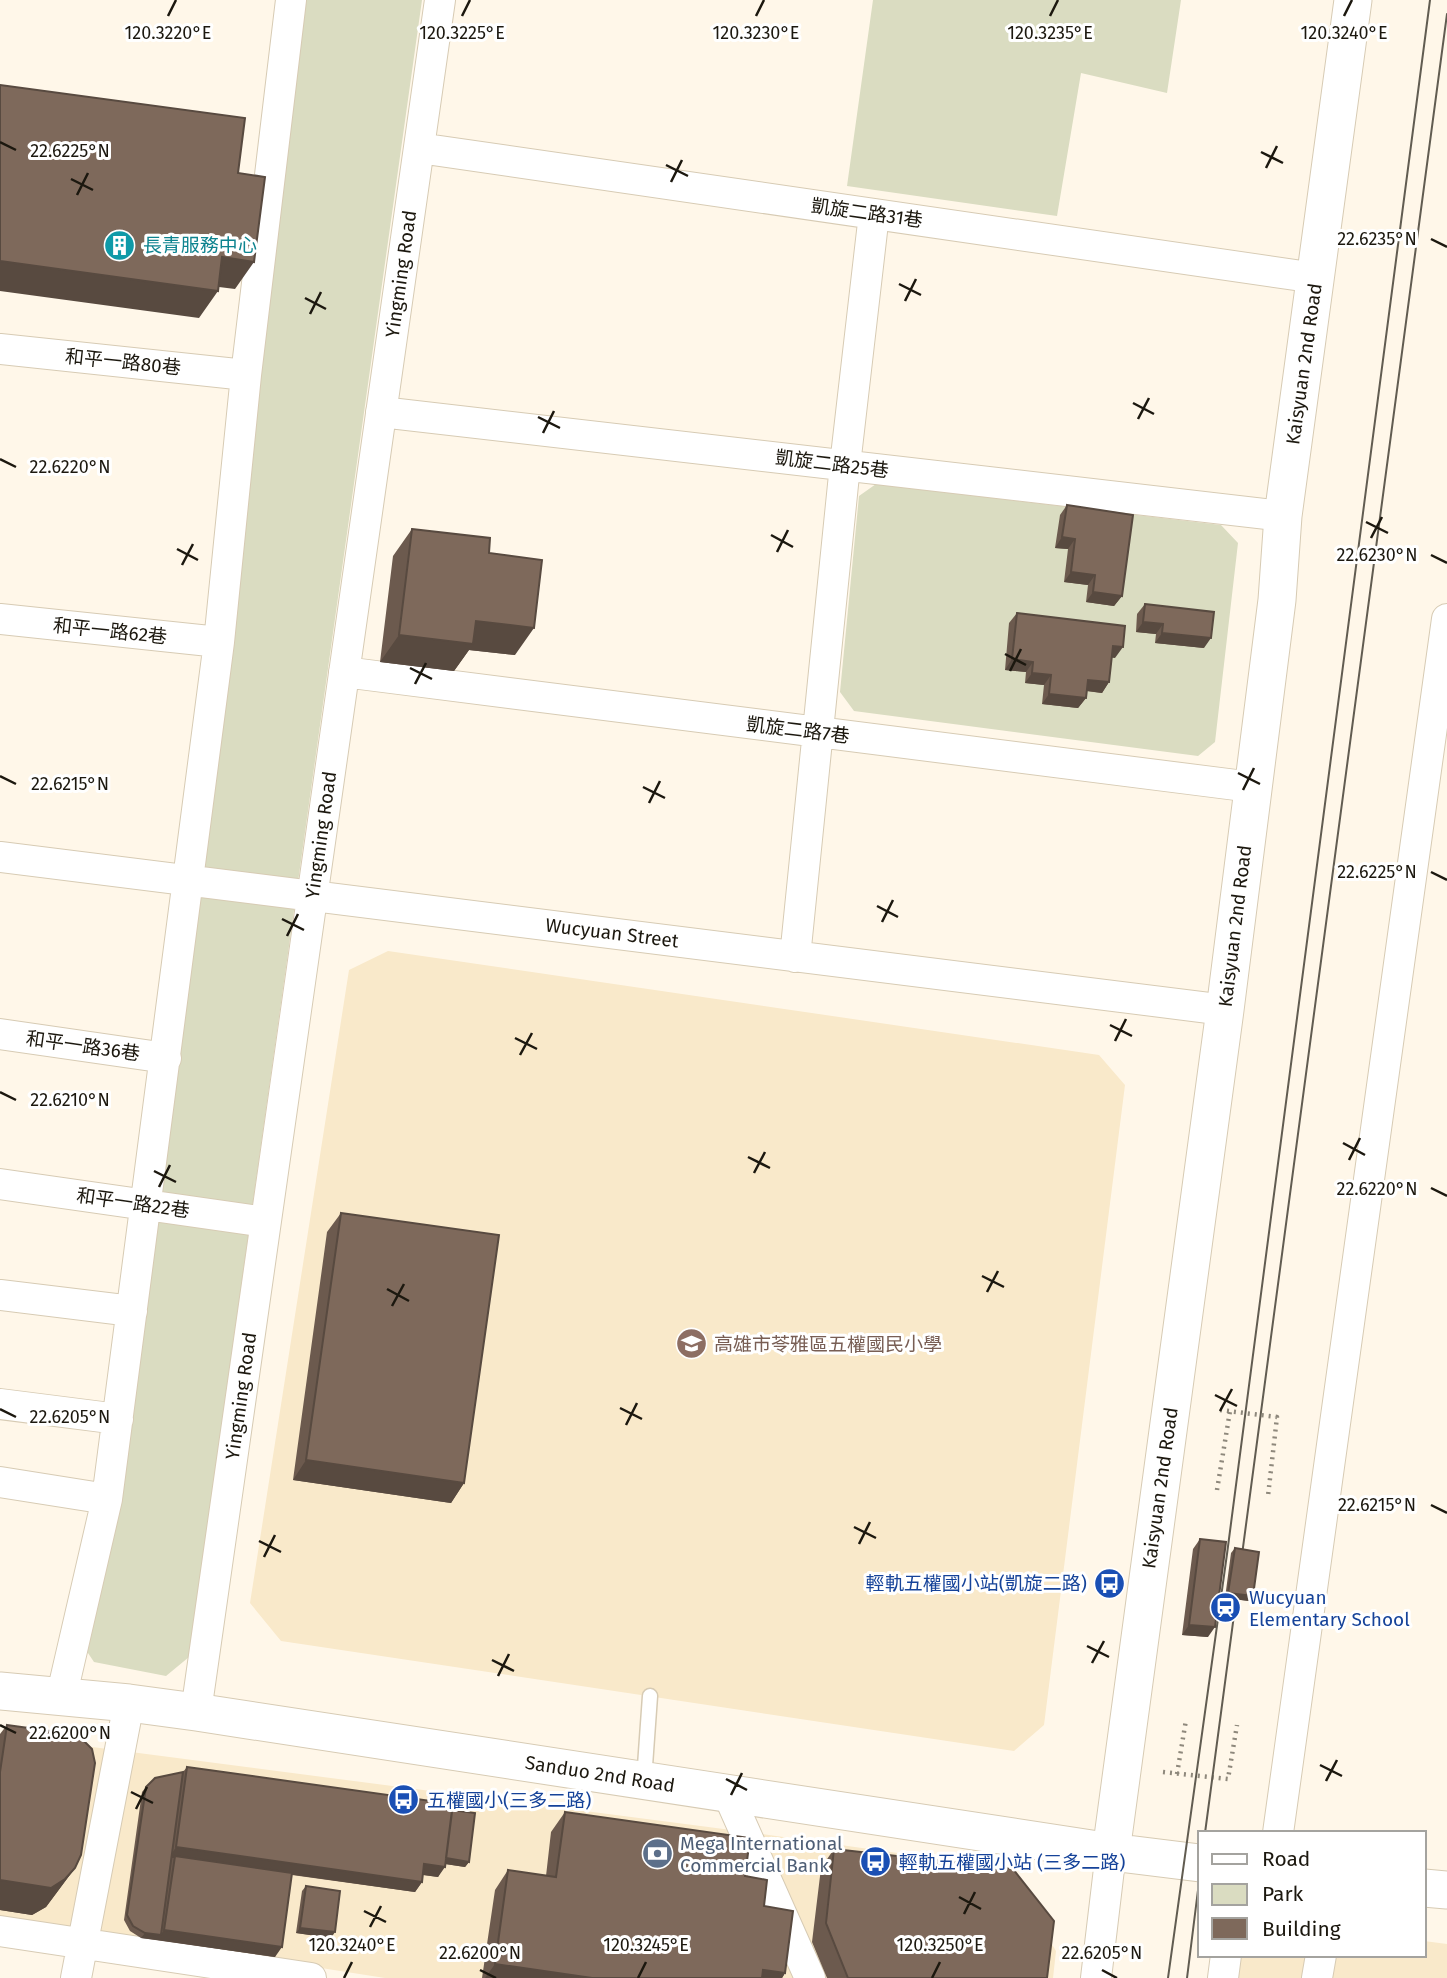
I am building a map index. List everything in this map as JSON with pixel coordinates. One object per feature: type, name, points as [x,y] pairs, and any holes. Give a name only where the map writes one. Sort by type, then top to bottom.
[{"type":"street","points":[[61,1698],[107,1499],[118,1419],[219,642],[246,375],[291,0]]},
{"type":"street","name":"Yingming Road","points":[[196,1712],[440,0]]},
{"type":"street","name":"Kaisyuan 2nd Road","points":[[1111,1852],[1225,1010],[1276,600],[1283,516],[1353,0]]},
{"type":"street","name":"凱旋二路31巷","points":[[419,148],[1316,278]]},
{"type":"street","points":[[795,957],[845,465],[874,214]]},
{"type":"street","name":"和平一路80巷","points":[[0,349],[246,375]]},
{"type":"street","name":"凱旋二路25巷","points":[[381,412],[1283,516]]},
{"type":"street","name":"和平一路62巷","points":[[0,619],[219,642]]},
{"type":"street","points":[[1278,1831],[1447,619]]},
{"type":"street","name":"凱旋二路7巷","points":[[344,672],[1252,787]]},
{"type":"street","name":"Wucyuan Street","points":[[0,857],[1225,1010]]},
{"type":"street","name":"和平一路36巷","points":[[0,1034],[166,1058]]},
{"type":"street","name":"和平一路22巷","points":[[0,1184],[265,1222]]},
{"type":"street","points":[[0,1295],[132,1311]]},
{"type":"street","points":[[0,1404],[118,1419]]},
{"type":"street","points":[[0,1482],[107,1499]]},
{"type":"street","name":"Sanduo 2nd Road","points":[[0,1690],[196,1712],[1111,1852],[1198,1863]]},
{"type":"street","points":[[76,1978],[129,1703]]},
{"type":"street","points":[[728,1794],[810,1978]]},
{"type":"street","points":[[1096,1978],[1111,1852]]},
{"type":"street","points":[[1426,1888],[1447,1890]]},
{"type":"street","points":[[0,1931],[311,1978]]},
{"type":"street","points":[[1223,1978],[1226,1957]]},
{"type":"street","points":[[1317,1978],[1321,1957]]},
{"type":"lane","points":[[643,1781],[650,1696]]},
{"type":"path","points":[[1220,1410],[1277,1417],[1268,1496]]},
{"type":"path","points":[[1217,1490],[1230,1411]]},
{"type":"path","points":[[1177,1774],[1186,1720]]},
{"type":"path","points":[[1163,1772],[1228,1779],[1237,1725]]},
{"type":"shaded area","name":"高雄市苓雅區五權國民小學","points":[[388,951],[1099,1055],[1125,1085],[1044,1725],[1014,1751],[281,1641],[250,1603],[349,970]]},
{"type":"shaded area","points":[[0,1735],[1005,1868],[1056,1951],[1053,1978],[385,1978],[0,1918]]},
{"type":"shaded area","points":[[1426,1941],[1447,1944],[1447,1978],[1236,1978],[1237,1957],[1426,1957]]},
{"type":"green space","points":[[306,0],[422,0],[189,1657],[166,1676],[94,1662],[82,1644]]},
{"type":"green space","points":[[873,0],[1181,0],[1167,93],[1081,73],[1057,216],[847,186]]},
{"type":"green space","points":[[876,484],[1221,525],[1238,543],[1215,742],[1198,756],[854,711],[840,692],[859,496]]},
{"type":"building","name":"長青服務中心","points":[[0,85],[245,118],[238,173],[265,177],[254,262],[222,257],[218,291],[0,261]]},
{"type":"building","points":[[1067,505],[1133,515],[1122,596],[1093,592],[1095,575],[1071,572],[1075,539],[1062,537]]},
{"type":"building","points":[[412,529],[490,538],[489,553],[542,560],[534,628],[476,621],[473,644],[399,635]]},
{"type":"building","points":[[1145,604],[1214,612],[1211,638],[1162,633],[1163,624],[1143,622]]},
{"type":"building","points":[[1017,613],[1125,626],[1123,647],[1113,646],[1109,682],[1088,680],[1086,698],[1049,694],[1051,675],[1032,673],[1033,662],[1012,659]]},
{"type":"building","points":[[341,1213],[499,1235],[464,1483],[306,1460]]},
{"type":"building","points":[[1200,1539],[1226,1542],[1215,1627],[1189,1625]]},
{"type":"building","points":[[1235,1548],[1259,1552],[1253,1596],[1228,1593]]},
{"type":"building","points":[[7,1725],[72,1734],[92,1749],[95,1763],[81,1855],[75,1868],[65,1879],[51,1888],[0,1880],[0,1772]]},
{"type":"building","points":[[187,1767],[453,1804],[445,1867],[424,1864],[422,1882],[176,1847]]},
{"type":"building","points":[[183,1772],[161,1935],[145,1933],[133,1926],[127,1915],[146,1787],[155,1778]]},
{"type":"building","points":[[452,1810],[475,1813],[469,1862],[446,1858]]},
{"type":"building","points":[[565,1812],[750,1838],[745,1876],[767,1880],[764,1906],[793,1911],[785,1973],[763,1970],[762,1978],[592,1978],[495,1964],[508,1870],[556,1877]]},
{"type":"building","points":[[834,1849],[1013,1869],[1054,1921],[1047,1978],[848,1978],[826,1923]]},
{"type":"building","points":[[175,1856],[292,1873],[282,1947],[164,1930]]},
{"type":"building","points":[[306,1886],[340,1891],[335,1932],[300,1928]]},
{"type":"tram line","points":[[1168,1978],[1227,1554],[1430,0]]},
{"type":"tram line","points":[[1205,1831],[1447,14]]},
{"type":"tram line","points":[[1187,1978],[1198,1890]]},
{"type":"place","name":"長青服務中心","points":[[120,245]]},
{"type":"place","name":"高雄市苓雅區五權國民小學","points":[[691,1344]]},
{"type":"place","name":"輕軌五權國小站(凱旋二路)","points":[[1110,1583]]},
{"type":"place","name":"Wucyuan Elementary School","points":[[1226,1608]]},
{"type":"place","name":"五權國小(三多二路)","points":[[404,1800]]},
{"type":"place","name":"Mega International Commercial Bank","points":[[657,1854]]},
{"type":"place","name":"輕軌五權國小站 (三多二路)","points":[[876,1862]]}]
